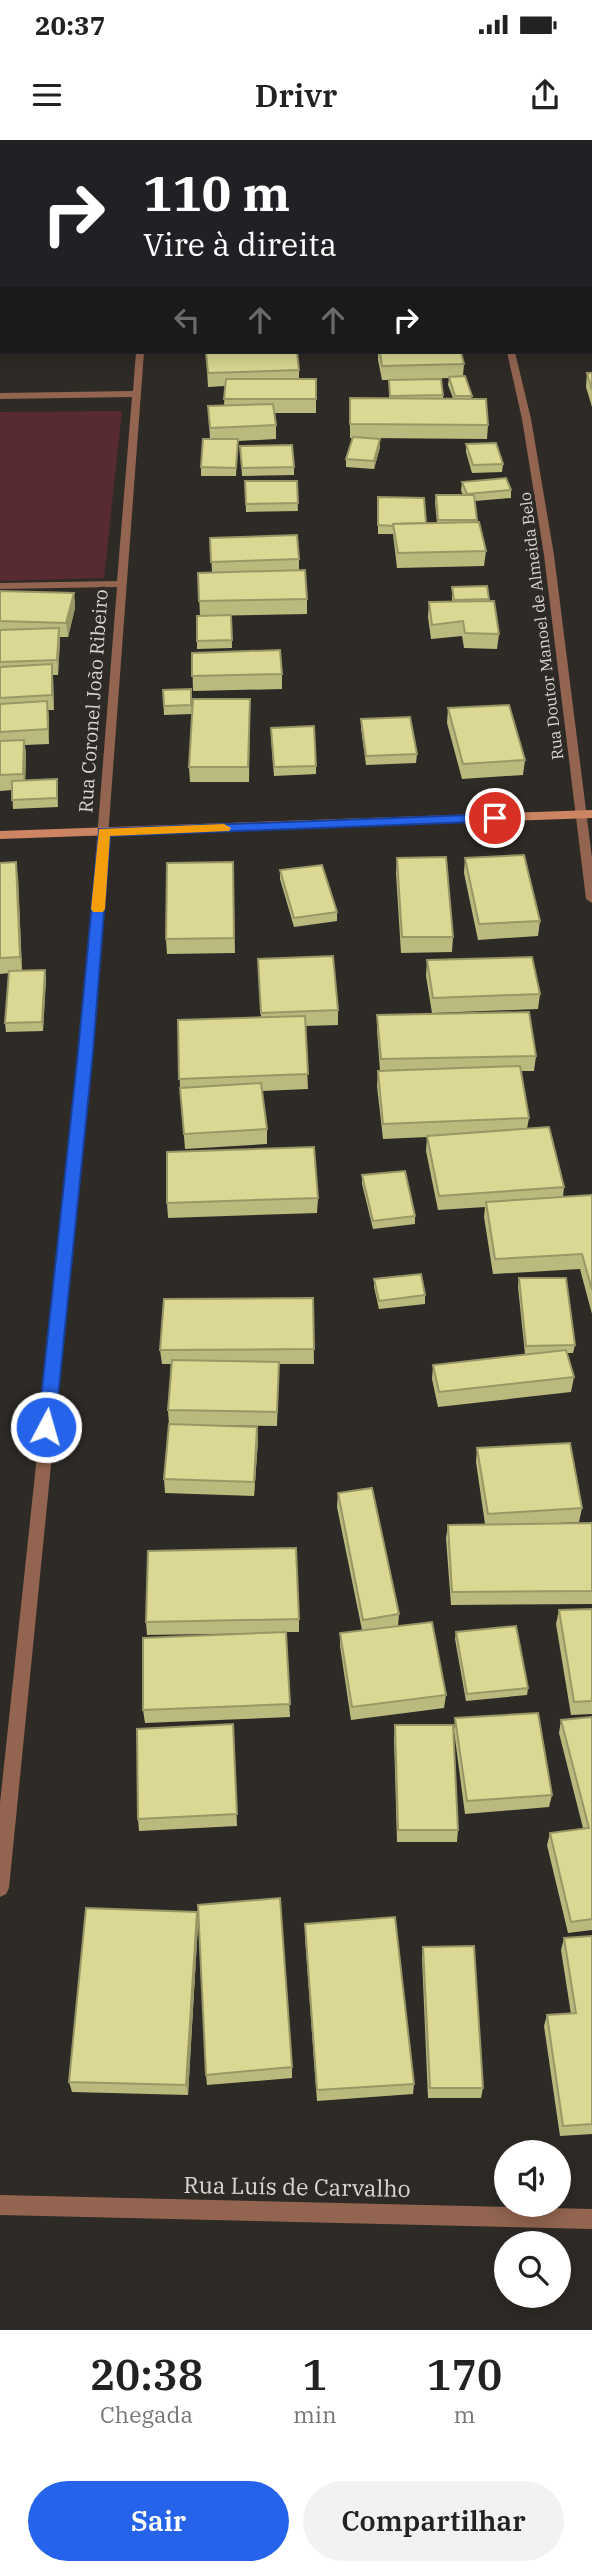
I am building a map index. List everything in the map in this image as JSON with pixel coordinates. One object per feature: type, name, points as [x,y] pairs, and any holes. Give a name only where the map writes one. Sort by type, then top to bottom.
[{"type":"street","name":"Rua Coronel João Ribeiro","points":[[0,1888],[86,1052],[139,354]]},
{"type":"street","name":"Rua Doutor Manoel de Almeida Belo","points":[[511,354],[531,437],[552,563],[579,815],[592,899]]},
{"type":"street","points":[[0,396],[137,394]]},
{"type":"street","points":[[0,586],[121,584]]},
{"type":"street","points":[[0,835],[592,814]]},
{"type":"street","name":"Rua Luís de Carvalho","points":[[0,2205],[592,2219]]},
{"type":"shaded area","points":[[122,411],[104,578],[0,581],[0,412]]},
{"type":"building","points":[[206,354],[297,354],[299,370],[208,373]]},
{"type":"building","points":[[380,354],[462,354],[464,364],[382,366]]},
{"type":"building","points":[[587,373],[592,373],[592,390]]},
{"type":"building","points":[[465,376],[472,396],[455,396],[449,377]]},
{"type":"building","points":[[226,379],[316,379],[316,399],[224,399]]},
{"type":"building","points":[[441,379],[443,395],[390,396],[389,380]]},
{"type":"building","points":[[350,398],[486,399],[488,425],[350,424]]},
{"type":"building","points":[[273,404],[276,425],[210,428],[208,406]]},
{"type":"building","points":[[353,437],[380,439],[374,461],[346,459]]},
{"type":"building","points":[[203,439],[238,439],[236,468],[201,467]]},
{"type":"building","points":[[496,443],[503,464],[473,465],[466,444]]},
{"type":"building","points":[[292,445],[294,467],[242,468],[240,446]]},
{"type":"building","points":[[506,478],[511,490],[467,494],[462,482]]},
{"type":"building","points":[[245,481],[297,481],[298,503],[246,504]]},
{"type":"building","points":[[436,495],[474,495],[477,520],[438,520]]},
{"type":"building","points":[[378,497],[424,498],[426,523],[378,525]]},
{"type":"building","points":[[479,522],[486,551],[398,553],[393,524]]},
{"type":"building","points":[[297,535],[299,559],[211,562],[210,538]]},
{"type":"building","points":[[305,570],[307,599],[199,601],[198,573]]},
{"type":"building","points":[[487,586],[489,599],[454,600],[452,587]]},
{"type":"building","points":[[0,591],[74,593],[66,623],[0,621]]},
{"type":"building","points":[[494,601],[499,634],[465,633],[463,621],[432,625],[429,602]]},
{"type":"building","points":[[231,615],[232,640],[197,641],[197,616]]},
{"type":"building","points":[[59,628],[57,660],[0,662],[0,630]]},
{"type":"building","points":[[280,650],[282,674],[192,676],[192,653]]},
{"type":"building","points":[[52,664],[52,695],[0,698],[0,667]]},
{"type":"building","points":[[191,689],[191,705],[164,706],[163,690]]},
{"type":"building","points":[[193,699],[250,699],[248,767],[189,767]]},
{"type":"building","points":[[47,701],[48,729],[0,732],[0,704]]},
{"type":"building","points":[[509,705],[525,760],[463,764],[448,708]]},
{"type":"building","points":[[410,717],[417,754],[366,756],[361,719]]},
{"type":"building","points":[[314,726],[316,766],[274,767],[271,728]]},
{"type":"building","points":[[24,740],[23,774],[0,775],[0,741]]},
{"type":"building","points":[[57,779],[57,798],[12,800],[12,781]]},
{"type":"building","points":[[524,855],[540,921],[479,924],[465,858]]},
{"type":"building","points":[[446,857],[453,937],[402,937],[397,858]]},
{"type":"building","points":[[16,862],[20,957],[0,958],[0,863]]},
{"type":"building","points":[[233,862],[234,938],[166,939],[167,863]]},
{"type":"building","points":[[322,865],[337,912],[294,918],[280,870]]},
{"type":"building","points":[[333,956],[338,1010],[261,1013],[258,959]]},
{"type":"building","points":[[532,957],[540,994],[433,998],[427,960]]},
{"type":"building","points":[[45,970],[42,1022],[5,1023],[9,971]]},
{"type":"building","points":[[529,1012],[536,1056],[381,1059],[377,1015]]},
{"type":"building","points":[[305,1016],[308,1074],[179,1079],[178,1020]]},
{"type":"building","points":[[520,1066],[529,1118],[383,1124],[378,1071]]},
{"type":"building","points":[[261,1083],[267,1129],[184,1134],[180,1088]]},
{"type":"building","points":[[549,1127],[564,1187],[439,1196],[427,1136]]},
{"type":"building","points":[[314,1147],[318,1198],[167,1203],[167,1152]]},
{"type":"building","points":[[405,1171],[415,1216],[373,1221],[362,1175]]},
{"type":"building","points":[[592,1195],[592,1290],[582,1254],[495,1259],[486,1202]]},
{"type":"building","points":[[421,1274],[425,1295],[379,1301],[374,1279]]},
{"type":"building","points":[[519,1278],[566,1278],[575,1345],[526,1346]]},
{"type":"building","points":[[313,1298],[314,1349],[160,1350],[164,1299]]},
{"type":"building","points":[[566,1350],[574,1377],[439,1392],[433,1365]]},
{"type":"building","points":[[172,1360],[279,1362],[277,1412],[168,1410]]},
{"type":"building","points":[[169,1424],[257,1427],[254,1482],[164,1479]]},
{"type":"building","points":[[570,1443],[582,1508],[488,1514],[477,1448]]},
{"type":"building","points":[[372,1488],[399,1614],[363,1620],[338,1493]]},
{"type":"building","points":[[592,1523],[592,1591],[452,1592],[448,1525]]},
{"type":"building","points":[[296,1548],[299,1619],[146,1622],[148,1551]]},
{"type":"building","points":[[592,1609],[592,1701],[574,1702],[559,1610]]},
{"type":"building","points":[[432,1622],[446,1695],[352,1707],[340,1633]]},
{"type":"building","points":[[516,1626],[528,1688],[467,1694],[456,1632]]},
{"type":"building","points":[[286,1632],[290,1704],[143,1710],[143,1638]]},
{"type":"building","points":[[538,1713],[552,1795],[467,1801],[455,1718]]},
{"type":"building","points":[[592,1717],[592,1919],[571,1922],[550,1833],[589,1828],[561,1720]]},
{"type":"building","points":[[233,1724],[237,1814],[138,1819],[137,1729]]},
{"type":"building","points":[[395,1725],[453,1725],[458,1830],[398,1830]]},
{"type":"building","points":[[280,1898],[292,2067],[206,2075],[198,1905]]},
{"type":"building","points":[[86,1908],[197,1912],[186,2085],[69,2082]]},
{"type":"building","points":[[395,1917],[414,2084],[317,2090],[305,1924]]},
{"type":"building","points":[[592,1936],[592,2124],[563,2126],[547,2015],[576,2013],[564,1938]]},
{"type":"building","points":[[474,1946],[483,2088],[430,2088],[423,1947]]},
{"type":"slow traffic","points":[[98,909],[103,832],[224,828]]},
{"type":"route","points":[[46,1427],[86,1052],[103,832],[495,818]]}]
